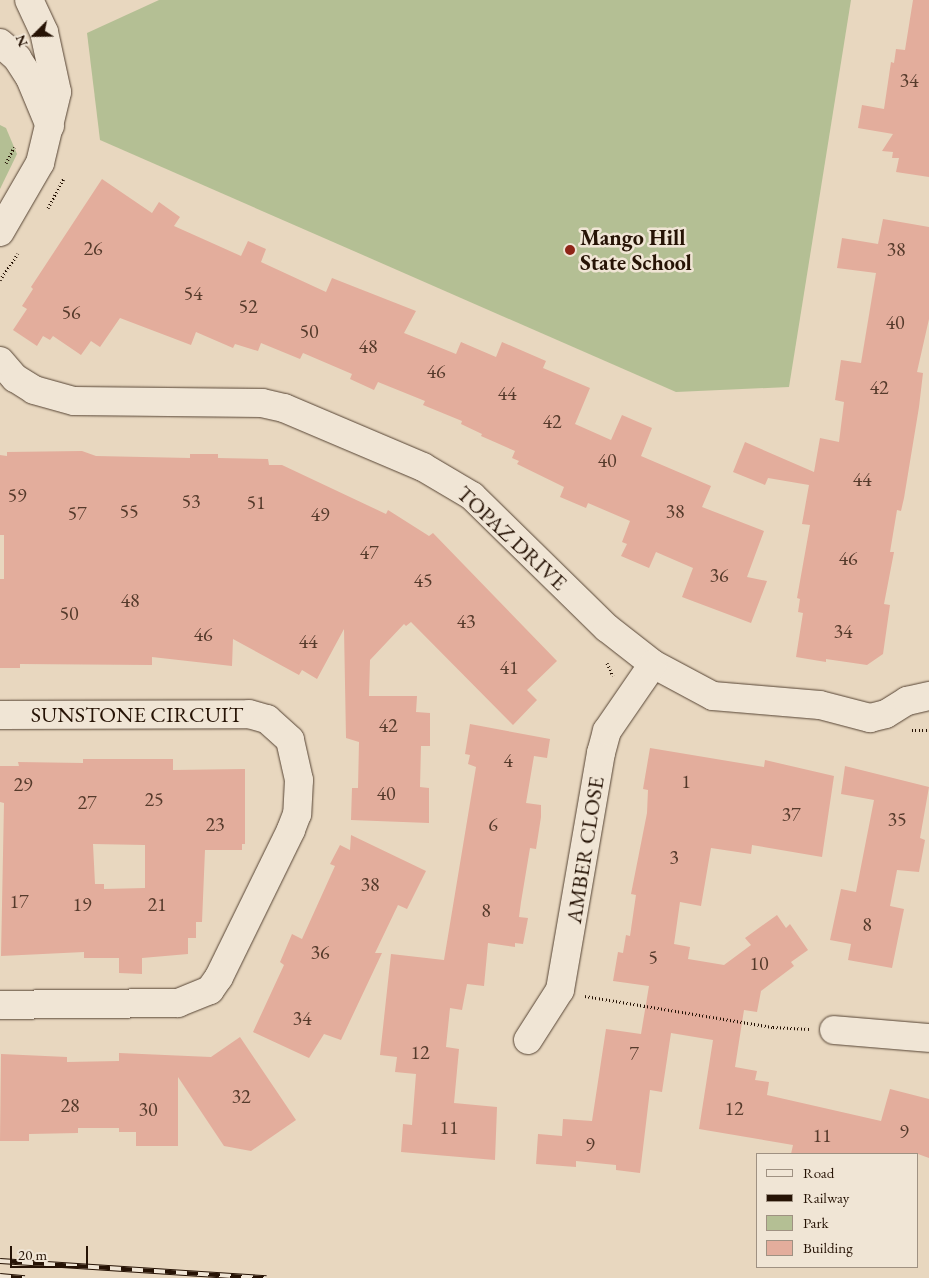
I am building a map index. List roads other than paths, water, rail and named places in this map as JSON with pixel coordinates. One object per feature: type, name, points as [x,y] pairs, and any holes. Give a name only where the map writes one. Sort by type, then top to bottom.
[{"type":"street","points":[[0,232],[31,183],[48,135],[57,92],[52,61],[29,0]]},
{"type":"street","points":[[0,43],[17,58],[30,78],[48,135]]},
{"type":"street","name":"TOPAZ DRIVE","points":[[5,371],[34,390],[74,401],[262,402],[284,408],[424,467],[472,496],[607,628],[653,664],[713,696],[826,706],[860,717],[878,716],[907,701],[929,696]]},
{"type":"street","name":"AMBER CLOSE","points":[[528,1040],[560,990],[601,753],[607,731],[653,664]]},
{"type":"street","name":"SUNSTONE CIRCUIT","points":[[0,715],[249,714],[267,719],[290,740],[297,759],[300,780],[297,814],[291,830],[219,977],[210,990],[178,1003],[0,1005]]},
{"type":"street","points":[[834,1030],[929,1038]]},
{"type":"railway","points":[[0,1261],[266,1278]]},
{"type":"railway","points":[[0,1276],[25,1278]]},
{"type":"place","name":"Mango Hill State School","points":[[570,250]]}]
